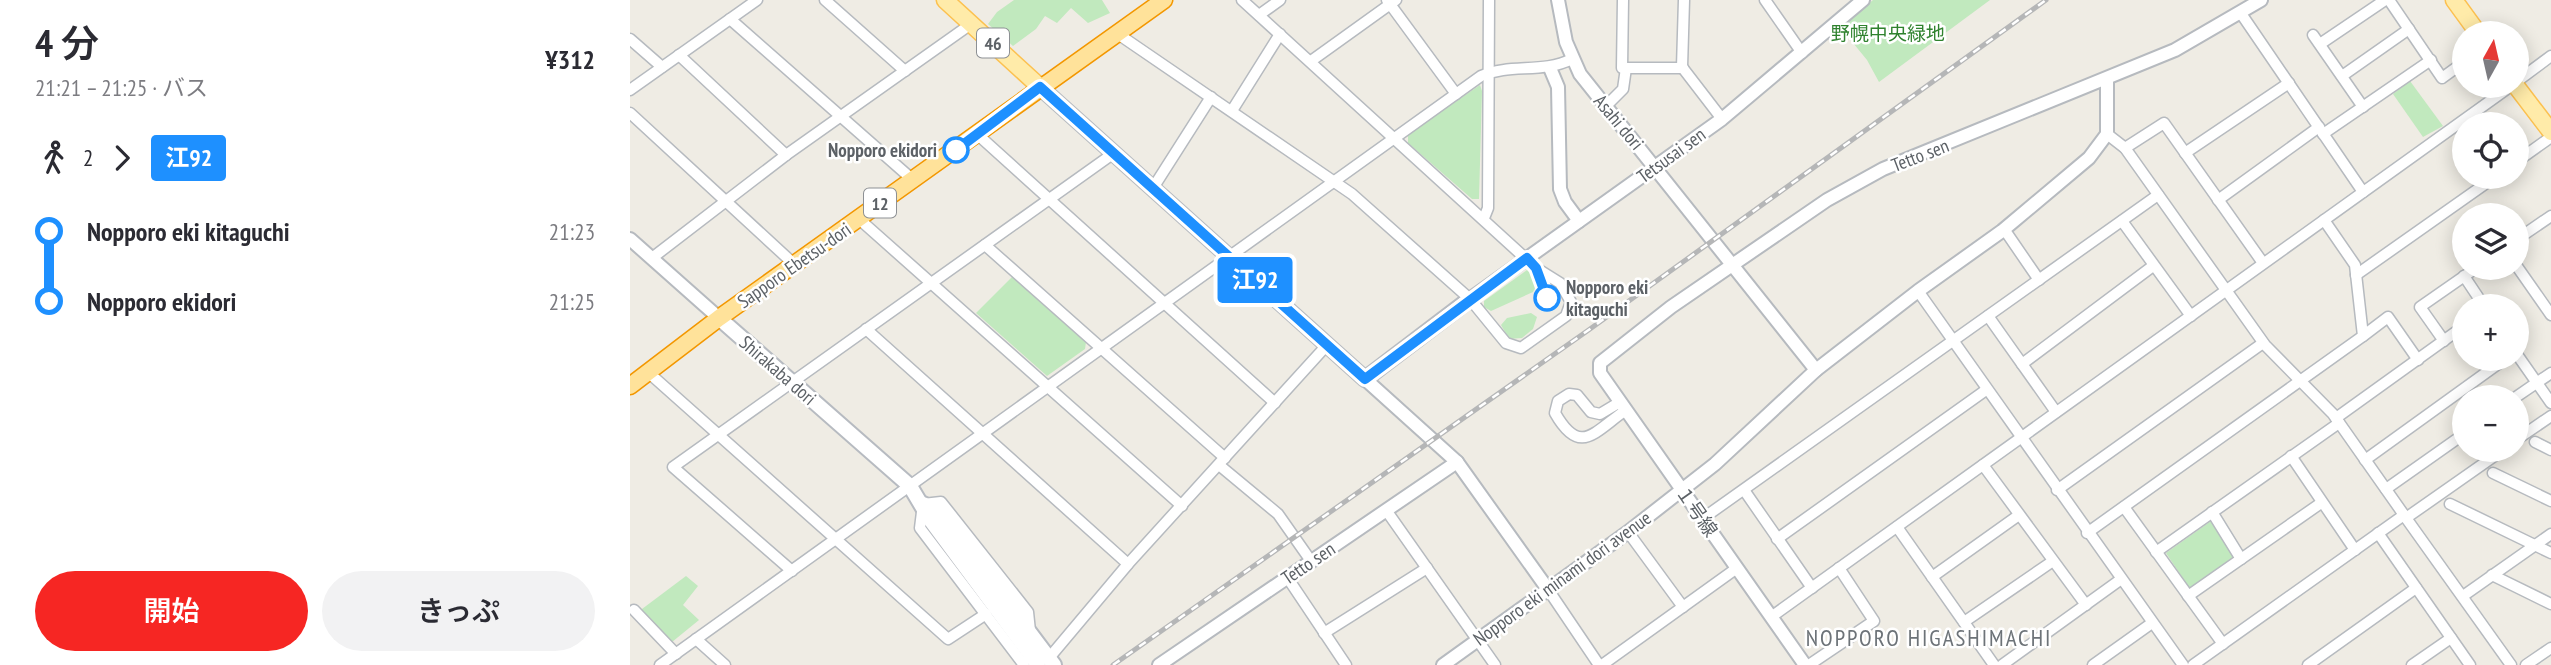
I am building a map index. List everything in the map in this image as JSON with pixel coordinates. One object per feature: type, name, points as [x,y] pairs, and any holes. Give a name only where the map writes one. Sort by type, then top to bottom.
[{"type":"highway","name":"Sapporo Ebetsu-dori","points":[[630,386],[719,318],[1164,0]]},
{"type":"main road","name":"46","points":[[945,0],[1040,87]]},
{"type":"main road","points":[[2454,0],[2469,21]]},
{"type":"main road","points":[[1040,87],[1365,379],[1470,299]]},
{"type":"main road","points":[[2526,98],[2551,135]]},
{"type":"main road","name":"Shirakaba dori","points":[[719,318],[910,486],[929,518],[1047,663]]},
{"type":"main road","name":"Shirakaba dori","points":[[923,504],[940,513],[1031,634],[1047,663]]},
{"type":"street","points":[[630,90],[757,0]]},
{"type":"street","points":[[825,0],[905,71]]},
{"type":"street","points":[[1118,34],[1233,109],[1352,194],[1470,299],[1507,343],[1515,348],[1528,344],[1566,316],[1571,302],[1560,283],[1527,258],[1242,0]]},
{"type":"street","points":[[1259,15],[1280,0]]},
{"type":"street","points":[[1484,218],[1488,208],[1489,0]]},
{"type":"street","name":"Asahi dori","points":[[1558,0],[1560,24],[1572,59],[1606,106],[1734,263],[1816,370]]},
{"type":"street","points":[[1623,0],[1622,68],[1683,68]]},
{"type":"street","points":[[1684,0],[1683,68],[1722,118]]},
{"type":"street","points":[[1765,0],[1802,53]]},
{"type":"street","name":"Tetto sen","points":[[1605,357],[1734,263],[1827,200],[1883,169],[2175,50],[2262,0]]},
{"type":"street","points":[[2320,44],[2387,0],[2442,78],[2452,71]]},
{"type":"street","points":[[1311,61],[1391,1],[1456,94]]},
{"type":"street","name":"Tetsusai sen","points":[[1470,299],[1722,118],[1802,53],[1859,1]]},
{"type":"street","points":[[2240,12],[2363,192]]},
{"type":"street","points":[[730,19],[913,180]]},
{"type":"street","points":[[652,258],[786,155],[971,24]]},
{"type":"street","points":[[2342,76],[2409,29]]},
{"type":"street","points":[[1233,109],[1280,34]]},
{"type":"street","points":[[2313,35],[2363,107]]},
{"type":"street","points":[[630,39],[662,67]]},
{"type":"street","points":[[679,55],[786,155]]},
{"type":"street","points":[[2529,74],[2551,56]]},
{"type":"street","points":[[660,665],[1456,94],[1490,72],[1550,68],[1572,59]]},
{"type":"street","points":[[2218,200],[2431,60]]},
{"type":"street","points":[[1550,68],[1558,87],[1560,189],[1565,202],[1579,221]]},
{"type":"street","points":[[1606,106],[1623,89],[1626,68]]},
{"type":"street","points":[[2107,79],[2107,134],[2125,148],[2263,342],[2337,420],[2511,665]]},
{"type":"street","points":[[2185,153],[2289,83]]},
{"type":"street","points":[[1153,188],[1211,97]]},
{"type":"street","points":[[1771,617],[2494,98]]},
{"type":"street","points":[[630,113],[795,265]]},
{"type":"street","points":[[2125,148],[2164,123],[2263,264]]},
{"type":"street","name":"Nopporo eki minami dori avenue","points":[[1443,665],[1628,532],[1715,464],[1816,370],[2004,229],[2089,158],[2107,134]]},
{"type":"street","points":[[977,135],[1275,403]]},
{"type":"street","points":[[2529,152],[2551,135]]},
{"type":"street","points":[[792,571],[673,467],[1114,153]]},
{"type":"street","points":[[2356,275],[2478,189]]},
{"type":"street","points":[[1702,519],[2158,195]]},
{"type":"street","points":[[859,219],[1046,388],[1182,506]]},
{"type":"street","points":[[2324,220],[2355,265],[2363,336]]},
{"type":"street","points":[[2529,232],[2549,220]]},
{"type":"street","points":[[2122,221],[2190,316]]},
{"type":"street","points":[[2004,229],[2039,280]]},
{"type":"street","name":"Shirakaba dori","points":[[630,239],[719,318]]},
{"type":"street","points":[[985,245],[1278,513],[1311,561]]},
{"type":"street","points":[[2022,363],[2153,266]]},
{"type":"street","points":[[2444,341],[2420,307],[2458,280]]},
{"type":"street","points":[[2526,280],[2551,315]]},
{"type":"street","points":[[1918,291],[2120,580],[2183,665]]},
{"type":"street","points":[[1988,316],[2056,412]]},
{"type":"street","points":[[2087,533],[2388,317],[2418,360]]},
{"type":"street","points":[[866,328],[1128,564]]},
{"type":"street","points":[[2157,552],[2452,335]]},
{"type":"street","points":[[2057,490],[2263,342]]},
{"type":"street","points":[[1047,663],[1128,564],[1327,345]]},
{"type":"street","name":"１号線","points":[[1605,357],[1599,370],[1807,665]]},
{"type":"street","points":[[2365,460],[2488,371]]},
{"type":"street","points":[[2529,371],[2551,403]]},
{"type":"street","points":[[649,373],[948,639],[986,614]]},
{"type":"street","points":[[2529,388],[2551,373]]},
{"type":"street","points":[[1365,379],[1457,462],[1601,665],[1737,568]]},
{"type":"street","points":[[1777,539],[1986,390]]},
{"type":"street","points":[[1569,394],[1577,395],[1591,412],[1600,414],[1623,406],[1587,437],[1579,439],[1571,436],[1555,410],[1558,401],[1569,394]]},
{"type":"street","points":[[2529,431],[2551,416]]},
{"type":"street","points":[[2386,489],[2452,442]]},
{"type":"street","points":[[2535,442],[2551,450]]},
{"type":"street","points":[[2291,456],[2355,550]]},
{"type":"street","name":"Tetto sen","points":[[1159,665],[1457,462]]},
{"type":"street","points":[[2193,665],[2378,533],[2485,462]]},
{"type":"street","points":[[1983,465],[2085,605]]},
{"type":"street","points":[[2493,473],[2551,501]]},
{"type":"street","points":[[1744,490],[1812,588]]},
{"type":"street","points":[[2188,596],[2321,503]]},
{"type":"street","points":[[923,504],[920,528],[1024,665]]},
{"type":"street","points":[[2450,504],[2551,553]]},
{"type":"street","points":[[2124,507],[2223,644]]},
{"type":"street","points":[[1386,510],[1495,665]]},
{"type":"street","points":[[2212,512],[2241,559]]},
{"type":"street","points":[[1933,577],[2019,515]]},
{"type":"street","points":[[1897,527],[1994,665]]},
{"type":"street","points":[[1628,532],[1683,607]]},
{"type":"street","points":[[2378,533],[2470,665]]},
{"type":"street","points":[[2463,596],[2551,534]]},
{"type":"street","points":[[1964,622],[2053,561]]},
{"type":"street","points":[[1324,633],[1427,568]]},
{"type":"street","points":[[1807,665],[1874,621],[1839,568]]},
{"type":"street","points":[[2492,575],[2551,604]]},
{"type":"street","points":[[1287,577],[1341,663]]},
{"type":"street","points":[[2002,665],[2120,580]]},
{"type":"street","points":[[2308,665],[2416,588]]},
{"type":"street","points":[[634,610],[676,654]]},
{"type":"street","points":[[2094,665],[2152,623]]},
{"type":"street","points":[[2412,665],[2451,638]]},
{"type":"street","points":[[696,639],[725,665]]},
{"type":"street","points":[[2526,665],[2549,651]]},
{"type":"green space","points":[[1014,0],[1102,0],[1110,13],[1088,23],[1071,8],[1057,23],[1045,16],[1036,29],[1013,46],[988,24],[997,12]]},
{"type":"green space","name":"野幌中央緑地","points":[[1873,0],[1990,0],[1879,82],[1867,60],[1840,27]]},
{"type":"green space","points":[[2410,81],[2443,126],[2423,137],[2393,94]]},
{"type":"green space","points":[[1480,85],[1479,199],[1472,199],[1408,143],[1408,134]]},
{"type":"green space","points":[[1527,270],[1533,271],[1538,282],[1533,292],[1491,311],[1484,307],[1484,301]]},
{"type":"green space","points":[[1013,276],[1086,342],[1085,349],[1047,376],[976,313]]},
{"type":"green space","points":[[1531,313],[1537,317],[1533,329],[1522,338],[1509,339],[1501,325],[1507,318]]},
{"type":"green space","points":[[2211,521],[2236,558],[2190,589],[2166,553]]},
{"type":"green space","points":[[686,576],[698,586],[683,605],[699,620],[672,642],[638,612]]},
{"type":"railway","points":[[1113,665],[1590,329],[2046,0]]},
{"type":"bus line","name":"江92","points":[[956,150],[1040,87],[1365,379],[1527,258],[1536,268],[1547,298]]},
{"type":"place","name":"Nopporo ekidori","points":[[956,150]]},
{"type":"place","name":"Nopporo eki kitaguchi","points":[[1547,298]]},
{"type":"district","name":"NOPPORO HIGASHIMACHI","points":[[1929,637]]}]
